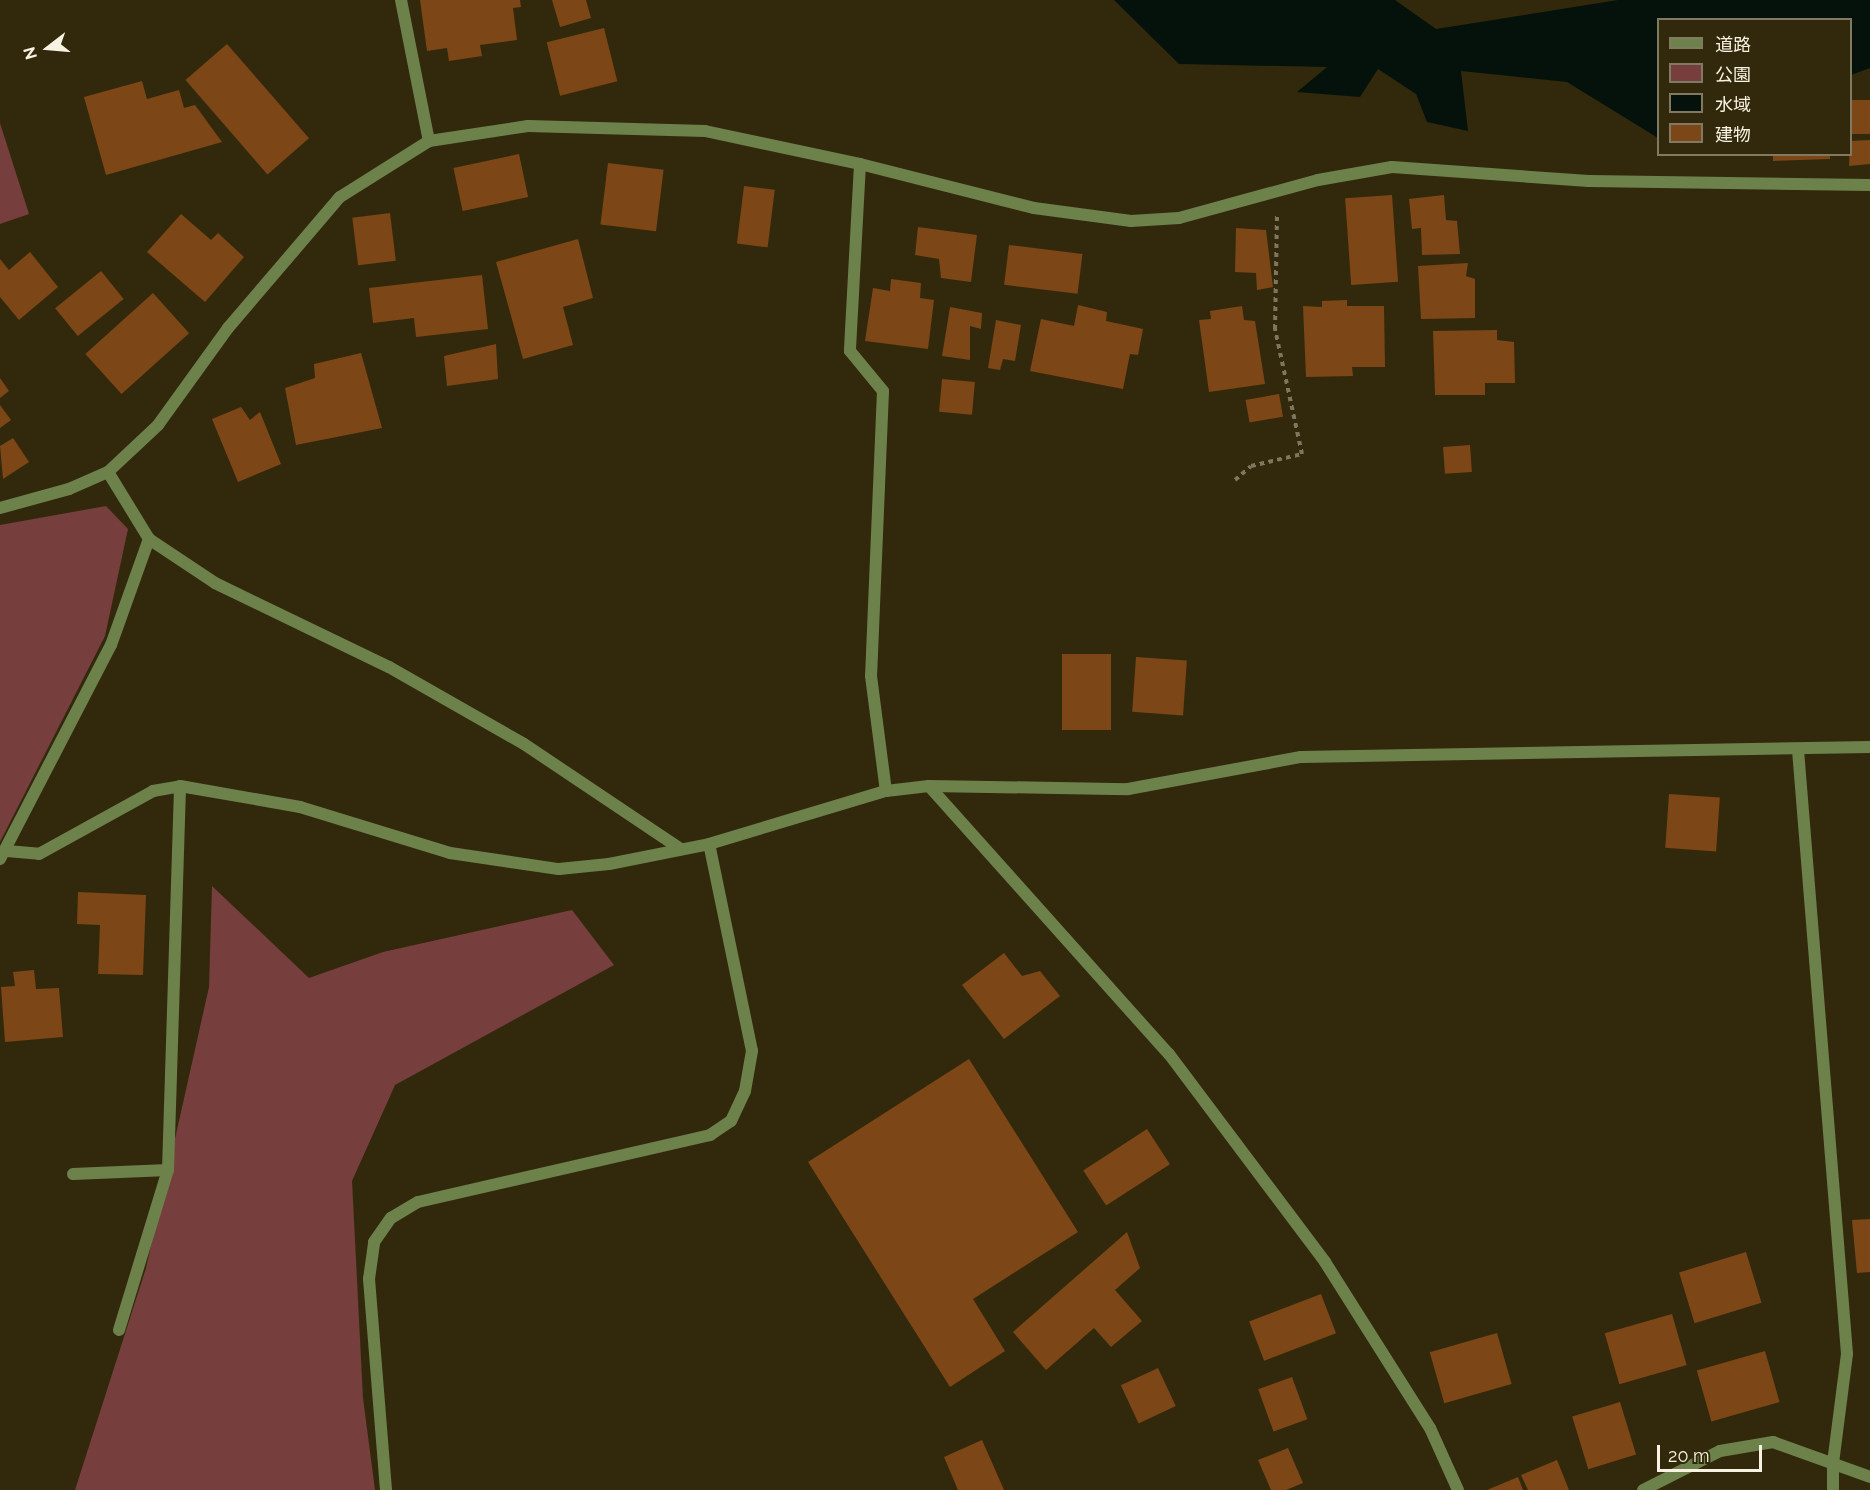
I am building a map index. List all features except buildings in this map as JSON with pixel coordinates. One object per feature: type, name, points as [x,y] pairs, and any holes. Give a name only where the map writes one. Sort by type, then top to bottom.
[{"type":"street","points":[[401,0],[429,141]]},
{"type":"street","points":[[0,508],[69,489],[108,472],[158,425],[228,328],[340,197],[429,141],[528,126],[705,131],[860,164],[1034,208],[1131,221],[1179,218],[1277,192],[1392,167],[1589,181],[1870,185]]},
{"type":"street","points":[[860,164],[850,351],[884,391],[871,676],[886,791]]},
{"type":"street","points":[[108,472],[149,539],[215,584],[389,667],[524,744],[681,849]]},
{"type":"street","points":[[149,539],[111,645],[3,855],[39,854],[153,791],[180,786],[300,807],[450,853],[501,863],[559,869],[609,864],[710,844],[886,791],[928,786],[1128,789],[1301,757],[1870,747]]},
{"type":"street","points":[[1798,750],[1847,1354],[1833,1464],[1833,1490]]},
{"type":"street","points":[[119,1330],[168,1170],[180,786]]},
{"type":"street","points":[[928,786],[1169,1054],[1325,1262],[1430,1428],[1458,1490]]},
{"type":"street","points":[[386,1490],[369,1279],[374,1242],[391,1218],[418,1202],[710,1135],[731,1121],[746,1091],[752,1051],[710,844]]},
{"type":"street","points":[[73,1174],[168,1170]]},
{"type":"street","points":[[1643,1490],[1720,1451],[1773,1442],[1870,1478]]},
{"type":"path","points":[[1235,480],[1251,466],[1302,454],[1275,328],[1277,192]]},
{"type":"green space","points":[[0,123],[29,214],[0,224]]},
{"type":"green space","points":[[106,506],[128,529],[105,636],[0,842],[0,525]]},
{"type":"green space","points":[[212,886],[309,978],[383,952],[572,910],[614,965],[395,1085],[352,1181],[363,1398],[375,1490],[75,1490],[146,1268],[209,987]]},
{"type":"water","points":[[1114,0],[1395,0],[1436,29],[1618,0],[1870,0],[1870,68],[1852,75],[1852,18],[1657,18],[1657,137],[1567,82],[1461,71],[1468,131],[1427,122],[1416,94],[1378,69],[1360,97],[1297,92],[1327,67],[1179,64]]}]
